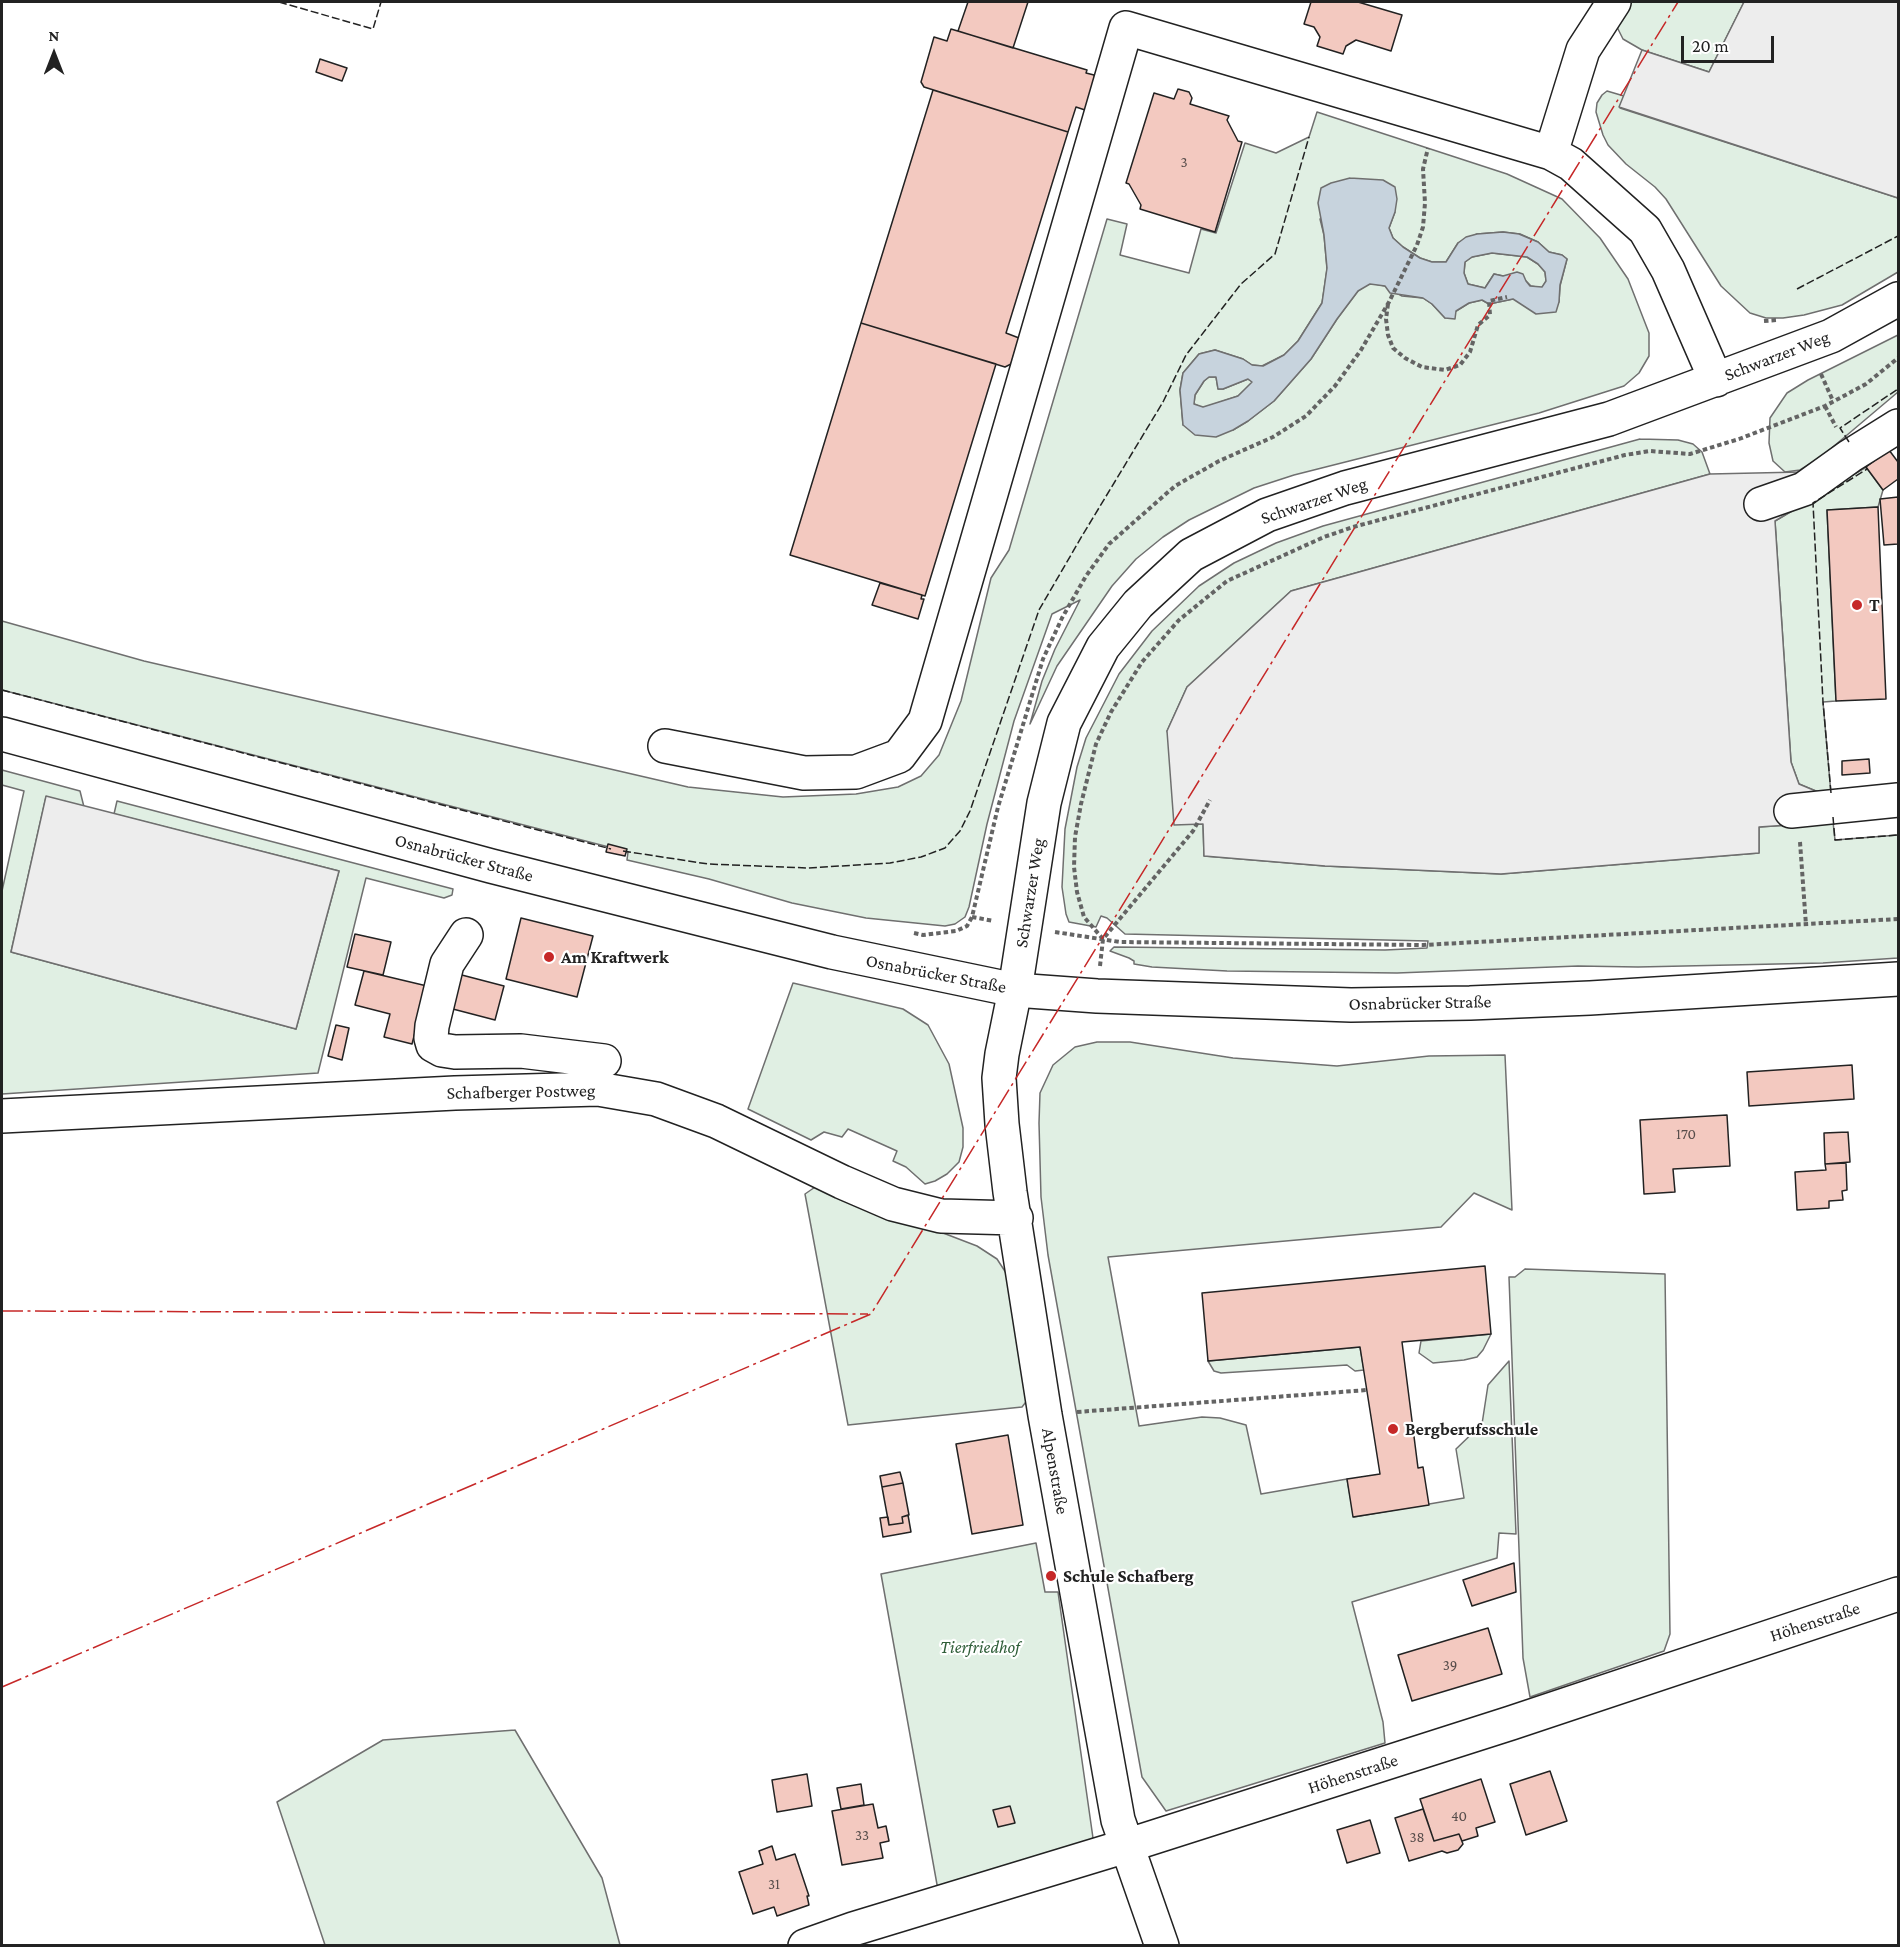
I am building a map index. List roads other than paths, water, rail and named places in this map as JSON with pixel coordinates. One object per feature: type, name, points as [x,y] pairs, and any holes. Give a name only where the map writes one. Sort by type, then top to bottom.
[{"type":"street","points":[[1551,153],[1583,50],[1614,2]]},
{"type":"street","points":[[665,746],[804,772],[856,771],[899,756],[925,721],[1126,28],[1551,153],[1571,164],[1645,230],[1668,270],[1716,380]]},
{"type":"street","name":"Schwarzer Weg","points":[[1015,990],[1044,803],[1064,723],[1103,647],[1138,604],[1191,555],[1267,515],[1345,488],[1610,419],[1831,336],[1899,299]]},
{"type":"street","points":[[1761,504],[1804,489],[1850,456],[1899,426]]},
{"type":"street","name":"Osnabrücker Straße","points":[[2,734],[503,869],[831,952],[1015,990],[1097,996],[1351,1005],[1590,998],[1899,979]]},
{"type":"street","points":[[1791,811],[1899,800]]},
{"type":"street","points":[[466,935],[447,964],[432,1026],[430,1038],[433,1045],[442,1050],[455,1052],[520,1051],[604,1061]]},
{"type":"street","name":"Alpenstraße","points":[[1015,990],[999,1078],[1010,1192],[1016,1218],[1045,1414],[1118,1820],[1162,1946]]},
{"type":"street","name":"Schafberger Postweg","points":[[2,1116],[455,1093],[598,1089],[656,1100],[716,1120],[842,1182],[893,1204],[941,1216],[1016,1218]]},
{"type":"street","name":"Höhenstraße","points":[[805,1946],[1511,1723],[1899,1594]]},
{"type":"place","name":"T","points":[[1857,605]]},
{"type":"place","name":"Am Kraftwerk","points":[[549,957]]},
{"type":"place","name":"Bergberufsschule","points":[[1393,1429]]},
{"type":"place","name":"Schule Schafberg","points":[[1051,1576]]},
{"type":"park label","name":"Tierfriedhof","points":[[980,1647]]}]
